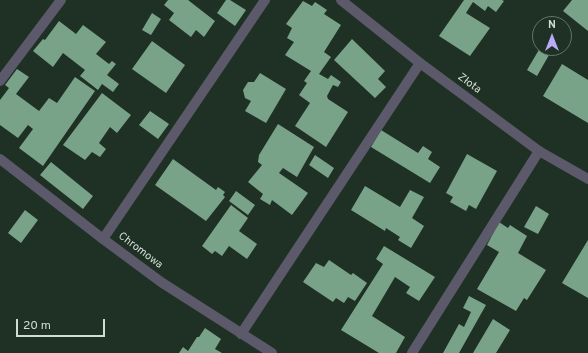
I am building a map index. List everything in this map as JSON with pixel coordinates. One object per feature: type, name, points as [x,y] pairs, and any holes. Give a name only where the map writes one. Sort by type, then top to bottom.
[{"type":"street","points":[[0,81],[61,0]]},
{"type":"street","points":[[103,239],[265,0]]},
{"type":"street","name":"Złota","points":[[341,0],[420,63],[539,150],[588,179]]},
{"type":"street","points":[[241,334],[420,63]]},
{"type":"street","points":[[412,353],[539,150]]},
{"type":"street","name":"Chromowa","points":[[0,159],[161,282],[272,353]]},
{"type":"building","points":[[168,0],[188,0],[215,21],[204,37],[196,30],[191,37],[169,20],[174,13],[164,5]]},
{"type":"building","points":[[226,0],[230,0],[246,10],[235,26],[217,13]]},
{"type":"building","points":[[464,0],[504,1],[496,12],[488,6],[485,11],[473,2],[466,13],[490,28],[470,56],[439,36]]},
{"type":"building","points":[[572,0],[588,0],[588,31],[572,18],[572,16],[569,16],[563,11]]},
{"type":"building","points":[[303,1],[312,6],[315,2],[327,10],[324,14],[341,25],[324,52],[331,57],[319,74],[328,79],[331,75],[341,82],[338,87],[333,85],[327,96],[328,99],[348,112],[326,147],[295,126],[310,103],[299,95],[307,83],[304,81],[311,71],[285,55],[294,42],[287,38],[292,28],[286,24]]},
{"type":"building","points":[[152,13],[161,19],[151,35],[142,30]]},
{"type":"building","points":[[59,21],[76,34],[83,25],[106,42],[96,54],[109,64],[112,61],[116,64],[107,75],[119,84],[113,92],[102,84],[98,90],[80,76],[85,70],[63,53],[53,67],[33,51],[43,39],[45,40]]},
{"type":"building","points":[[352,39],[385,71],[378,79],[386,87],[375,98],[334,60]]},
{"type":"building","points":[[152,41],[185,65],[166,93],[132,69]]},
{"type":"building","points":[[535,56],[548,56],[537,76],[527,70]]},
{"type":"building","points":[[562,64],[588,80],[588,123],[543,96]]},
{"type":"building","points":[[17,69],[29,77],[16,94],[39,111],[49,98],[57,103],[75,77],[95,91],[43,166],[19,148],[33,129],[28,125],[18,138],[0,125],[0,100],[9,88],[5,85]]},
{"type":"building","points":[[260,73],[286,89],[266,123],[245,111],[251,101],[245,98],[243,90],[248,82],[254,82]]},
{"type":"building","points":[[102,93],[131,115],[117,133],[110,127],[99,143],[106,149],[100,157],[92,152],[85,160],[63,145]]},
{"type":"building","points":[[150,111],[169,124],[158,139],[139,125]]},
{"type":"building","points":[[278,124],[314,147],[297,177],[283,168],[279,173],[308,193],[292,215],[272,200],[270,205],[260,199],[263,194],[248,182],[262,165],[258,162],[259,155]]},
{"type":"building","points":[[381,130],[418,153],[423,146],[432,152],[428,159],[440,167],[430,183],[371,147]]},
{"type":"building","points":[[467,154],[497,171],[476,209],[469,205],[466,211],[450,202],[453,197],[446,193]]},
{"type":"building","points":[[315,155],[334,168],[328,178],[309,165]]},
{"type":"building","points":[[173,159],[216,190],[218,187],[225,192],[223,195],[225,197],[206,221],[155,185]]},
{"type":"building","points":[[51,162],[93,196],[83,209],[40,175]]},
{"type":"building","points":[[365,186],[400,207],[410,190],[424,197],[412,218],[424,226],[411,248],[398,240],[400,237],[386,228],[385,231],[351,210]]},
{"type":"building","points":[[236,191],[255,205],[248,215],[229,201]]},
{"type":"building","points":[[231,205],[248,218],[239,231],[257,244],[247,259],[229,246],[222,256],[215,251],[212,254],[202,246]]},
{"type":"building","points":[[536,206],[549,214],[538,234],[524,227]]},
{"type":"building","points":[[25,210],[38,220],[21,243],[8,233]]},
{"type":"building","points":[[499,222],[508,228],[510,225],[527,236],[518,253],[546,270],[527,300],[524,298],[516,311],[477,289],[499,252],[487,245]]},
{"type":"building","points":[[588,240],[588,298],[562,283]]},
{"type":"building","points":[[384,246],[435,277],[419,301],[406,293],[410,287],[395,277],[372,316],[405,337],[396,353],[379,353],[341,330],[383,264],[376,259]]},
{"type":"building","points":[[329,260],[351,275],[353,273],[367,283],[355,301],[348,297],[344,303],[336,298],[333,302],[303,282],[316,263],[324,267]]},
{"type":"building","points":[[469,296],[486,305],[459,353],[443,353],[459,324],[464,327],[471,312],[463,308]]},
{"type":"building","points":[[493,319],[510,330],[496,353],[473,353]]},
{"type":"building","points":[[205,328],[221,339],[215,349],[222,353],[179,353],[183,347],[188,351]]}]
